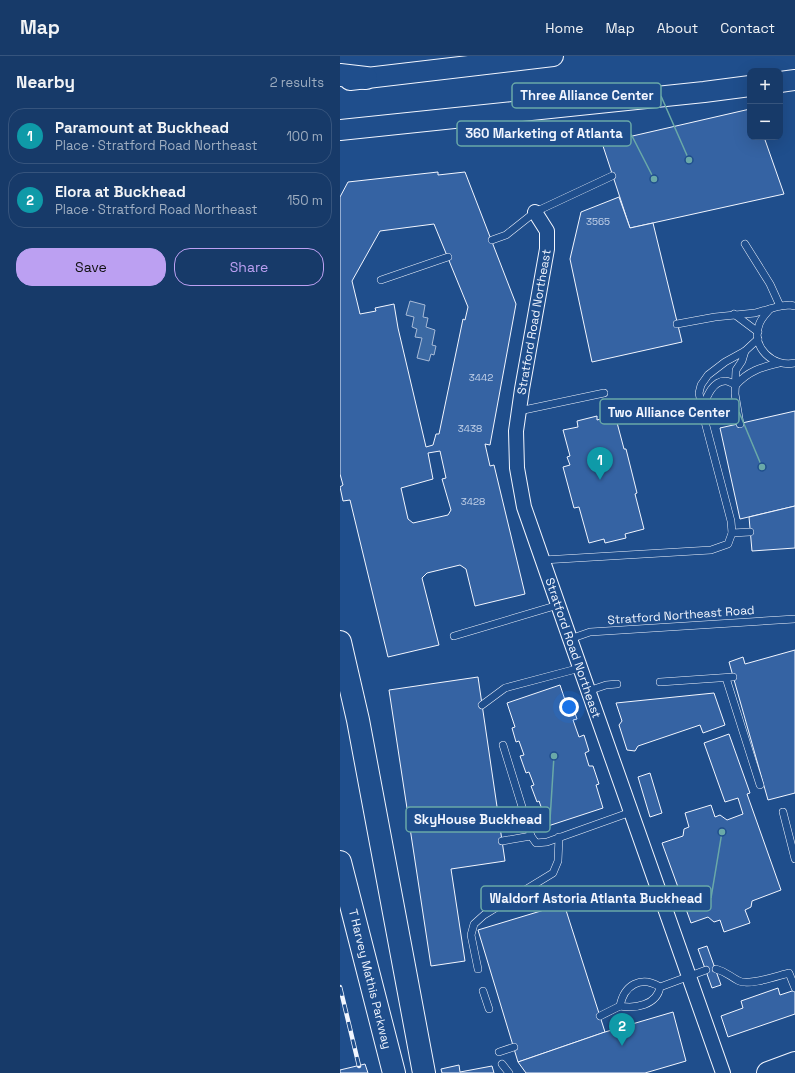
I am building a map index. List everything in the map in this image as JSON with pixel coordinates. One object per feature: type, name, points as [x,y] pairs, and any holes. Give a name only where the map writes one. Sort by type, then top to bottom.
[{"type":"highway","points":[[340,75],[366,78]]},
{"type":"highway","points":[[340,642],[358,720],[424,1073]]},
{"type":"highway","name":"T Harvey Mathis Parkway","points":[[340,862],[394,1073]]},
{"type":"highway","points":[[768,1073],[795,1063]]},
{"type":"main road","points":[[340,81],[553,56]]},
{"type":"main road","points":[[783,82],[795,80]]},
{"type":"main road","points":[[340,130],[747,86]]},
{"type":"street","name":"Stratford Road Northeast","points":[[535,212],[547,231],[547,249],[516,431],[517,468],[524,507],[723,1073]]},
{"type":"lane","points":[[492,240],[506,235],[535,212],[612,176]]},
{"type":"lane","points":[[745,244],[770,284],[780,306]]},
{"type":"lane","points":[[381,280],[448,258]]},
{"type":"lane","points":[[677,324],[734,314],[755,313],[780,306],[795,306]]},
{"type":"lane","points":[[771,309],[764,316],[759,325],[758,335],[762,349],[770,359],[779,363],[795,363]]},
{"type":"lane","points":[[734,314],[758,335]]},
{"type":"lane","points":[[543,560],[711,550],[728,544],[732,533],[731,521],[699,393],[704,379],[725,362],[745,351],[758,335]]},
{"type":"lane","points":[[740,424],[735,394],[736,370],[742,361],[745,351]]},
{"type":"lane","points":[[736,385],[744,376],[761,368],[779,363]]},
{"type":"lane","points":[[702,409],[707,397],[716,384],[726,381],[736,385]]},
{"type":"lane","points":[[519,411],[604,393]]},
{"type":"lane","points":[[732,533],[750,532]]},
{"type":"lane","points":[[454,636],[558,605]]},
{"type":"lane","name":"Stratford Northeast Road","points":[[570,640],[590,632],[795,619]]},
{"type":"lane","points":[[482,705],[505,688],[580,668]]},
{"type":"lane","points":[[660,682],[729,678],[760,785]]},
{"type":"lane","points":[[588,691],[617,684]]},
{"type":"lane","points":[[503,745],[530,836],[536,843],[547,842],[631,812]]},
{"type":"lane","points":[[783,812],[795,859]]},
{"type":"lane","points":[[502,841],[530,836]]},
{"type":"lane","points":[[478,970],[471,935],[474,924],[484,915],[553,873],[558,861],[559,838]]},
{"type":"lane","points":[[716,969],[726,972],[740,982],[751,982],[789,973],[795,988]]},
{"type":"lane","points":[[660,987],[706,970]]},
{"type":"lane","points":[[620,1006],[621,999],[627,989],[636,983],[653,982],[660,987]]},
{"type":"lane","points":[[600,1016],[620,1006],[629,1008],[637,1007],[649,1002],[659,992],[660,987]]},
{"type":"lane","points":[[483,991],[489,1009]]},
{"type":"lane","points":[[499,1052],[514,1047]]},
{"type":"lane","points":[[502,1064],[509,1073]]},
{"type":"water","points":[[410,301],[425,305],[423,317],[428,318],[426,327],[435,330],[432,345],[436,346],[434,355],[431,354],[429,361],[417,358],[422,338],[415,337],[417,329],[412,327],[414,317],[406,315]]},
{"type":"building","points":[[747,110],[747,140],[765,140],[784,194],[630,228],[602,143]]},
{"type":"building","points":[[438,172],[438,175],[465,172],[516,304],[490,445],[485,444],[490,466],[494,465],[525,594],[475,606],[466,569],[460,565],[427,573],[422,578],[439,645],[388,657],[350,500],[343,501],[340,487],[343,485],[340,474],[340,197],[348,182]],"holes":[[[434,224],[468,307],[465,320],[463,319],[439,434],[436,434],[433,445],[426,447],[398,328],[394,304],[375,308],[376,311],[360,314],[352,281],[380,231]],[[440,451],[446,478],[442,479],[451,510],[448,515],[413,523],[408,519],[401,488],[433,479],[428,453]]]},
{"type":"building","points":[[619,197],[630,228],[653,223],[682,342],[592,362],[570,259],[581,212]]},
{"type":"building","points":[[795,411],[795,506],[740,519],[720,428]]},
{"type":"building","points":[[615,415],[624,449],[626,449],[644,529],[625,534],[626,538],[605,543],[604,539],[589,543],[579,507],[574,508],[563,467],[570,465],[567,457],[570,456],[563,430],[578,427],[577,421],[597,416],[597,420]]},
{"type":"building","points":[[795,506],[795,548],[752,551],[749,517]]},
{"type":"building","points":[[795,650],[795,793],[768,800],[729,662],[743,657],[745,664]]},
{"type":"building","points":[[478,677],[505,861],[451,869],[465,961],[431,966],[389,690]]},
{"type":"building","points":[[560,685],[568,709],[573,707],[577,719],[573,720],[579,737],[584,735],[589,751],[585,753],[589,766],[593,766],[599,784],[596,785],[603,808],[548,826],[539,801],[537,802],[531,786],[534,785],[529,772],[526,773],[520,756],[524,755],[519,741],[516,742],[512,728],[515,727],[507,703]]},
{"type":"building","points":[[714,693],[725,725],[703,733],[700,725],[638,746],[635,751],[627,750],[619,725],[622,721],[616,703]]},
{"type":"building","points":[[729,734],[750,793],[747,794],[781,890],[752,901],[751,907],[745,910],[750,923],[724,932],[720,920],[714,922],[708,917],[691,923],[662,843],[683,836],[684,829],[689,827],[685,813],[711,805],[715,817],[720,815],[727,820],[743,814],[738,798],[725,802],[704,743]]},
{"type":"building","points":[[650,773],[662,813],[650,817],[638,777]]},
{"type":"building","points":[[564,904],[605,1032],[518,1062],[478,930]]},
{"type":"building","points":[[707,946],[721,985],[712,988],[698,949]]},
{"type":"building","points":[[778,988],[780,995],[795,990],[795,1014],[728,1037],[721,1016],[743,1008],[741,1001]]},
{"type":"building","points":[[673,1012],[686,1061],[645,1073],[526,1073],[518,1062],[605,1032]]},
{"type":"building","points":[[365,1064],[368,1073],[340,1073],[340,1070]]},
{"type":"building","points":[[459,1065],[460,1072],[492,1066],[494,1073],[442,1073],[441,1069]]},
{"type":"railway","points":[[340,987],[359,1066]]},
{"type":"place","name":"Three Alliance Center","points":[[689,160]]},
{"type":"place","name":"360 Marketing of Atlanta","points":[[654,179]]},
{"type":"place","name":"Two Alliance Center","points":[[762,467]]},
{"type":"place","name":"Paramount at Buckhead","points":[[600,480]]},
{"type":"place","name":"SkyHouse Buckhead","points":[[554,756]]},
{"type":"place","name":"Waldorf Astoria Atlanta Buckhead","points":[[722,832]]},
{"type":"place","name":"Elora at Buckhead","points":[[622,1046]]}]
